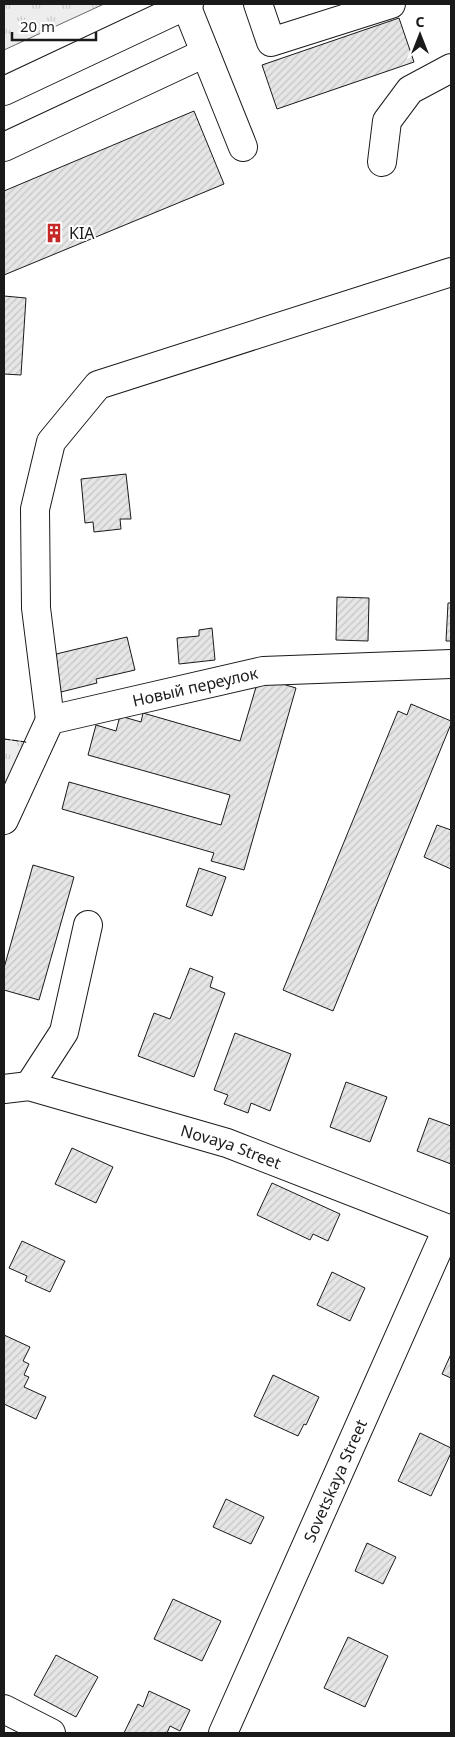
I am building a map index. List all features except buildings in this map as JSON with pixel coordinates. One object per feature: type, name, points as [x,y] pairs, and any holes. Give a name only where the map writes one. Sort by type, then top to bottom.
[{"type":"street","points":[[4,91],[188,4],[205,53],[243,147]]},
{"type":"street","points":[[258,4],[271,42],[391,4]]},
{"type":"street","points":[[4,147],[205,53]]},
{"type":"street","points":[[382,162],[387,121],[398,105],[410,90],[451,68]]},
{"type":"street","points":[[4,820],[50,720],[36,608],[35,509],[51,442],[98,385],[451,272]]},
{"type":"street","name":"Новый переулок","points":[[50,720],[263,671],[451,664]]},
{"type":"street","points":[[16,1088],[64,1032],[88,925]]},
{"type":"street","name":"Novaya Street","points":[[16,1088],[227,1143],[449,1229]]},
{"type":"street","name":"Sovetskaya Street","points":[[223,1733],[449,1229]]},
{"type":"street","points":[[4,1709],[51,1733]]},
{"type":"green space","points":[[4,4],[104,4],[4,50]]},
{"type":"green space","points":[[4,739],[26,742],[4,791]]},
{"type":"fence","points":[[4,739],[26,742],[25,744]]},
{"type":"place","name":"KIA","points":[[54,233]]}]
